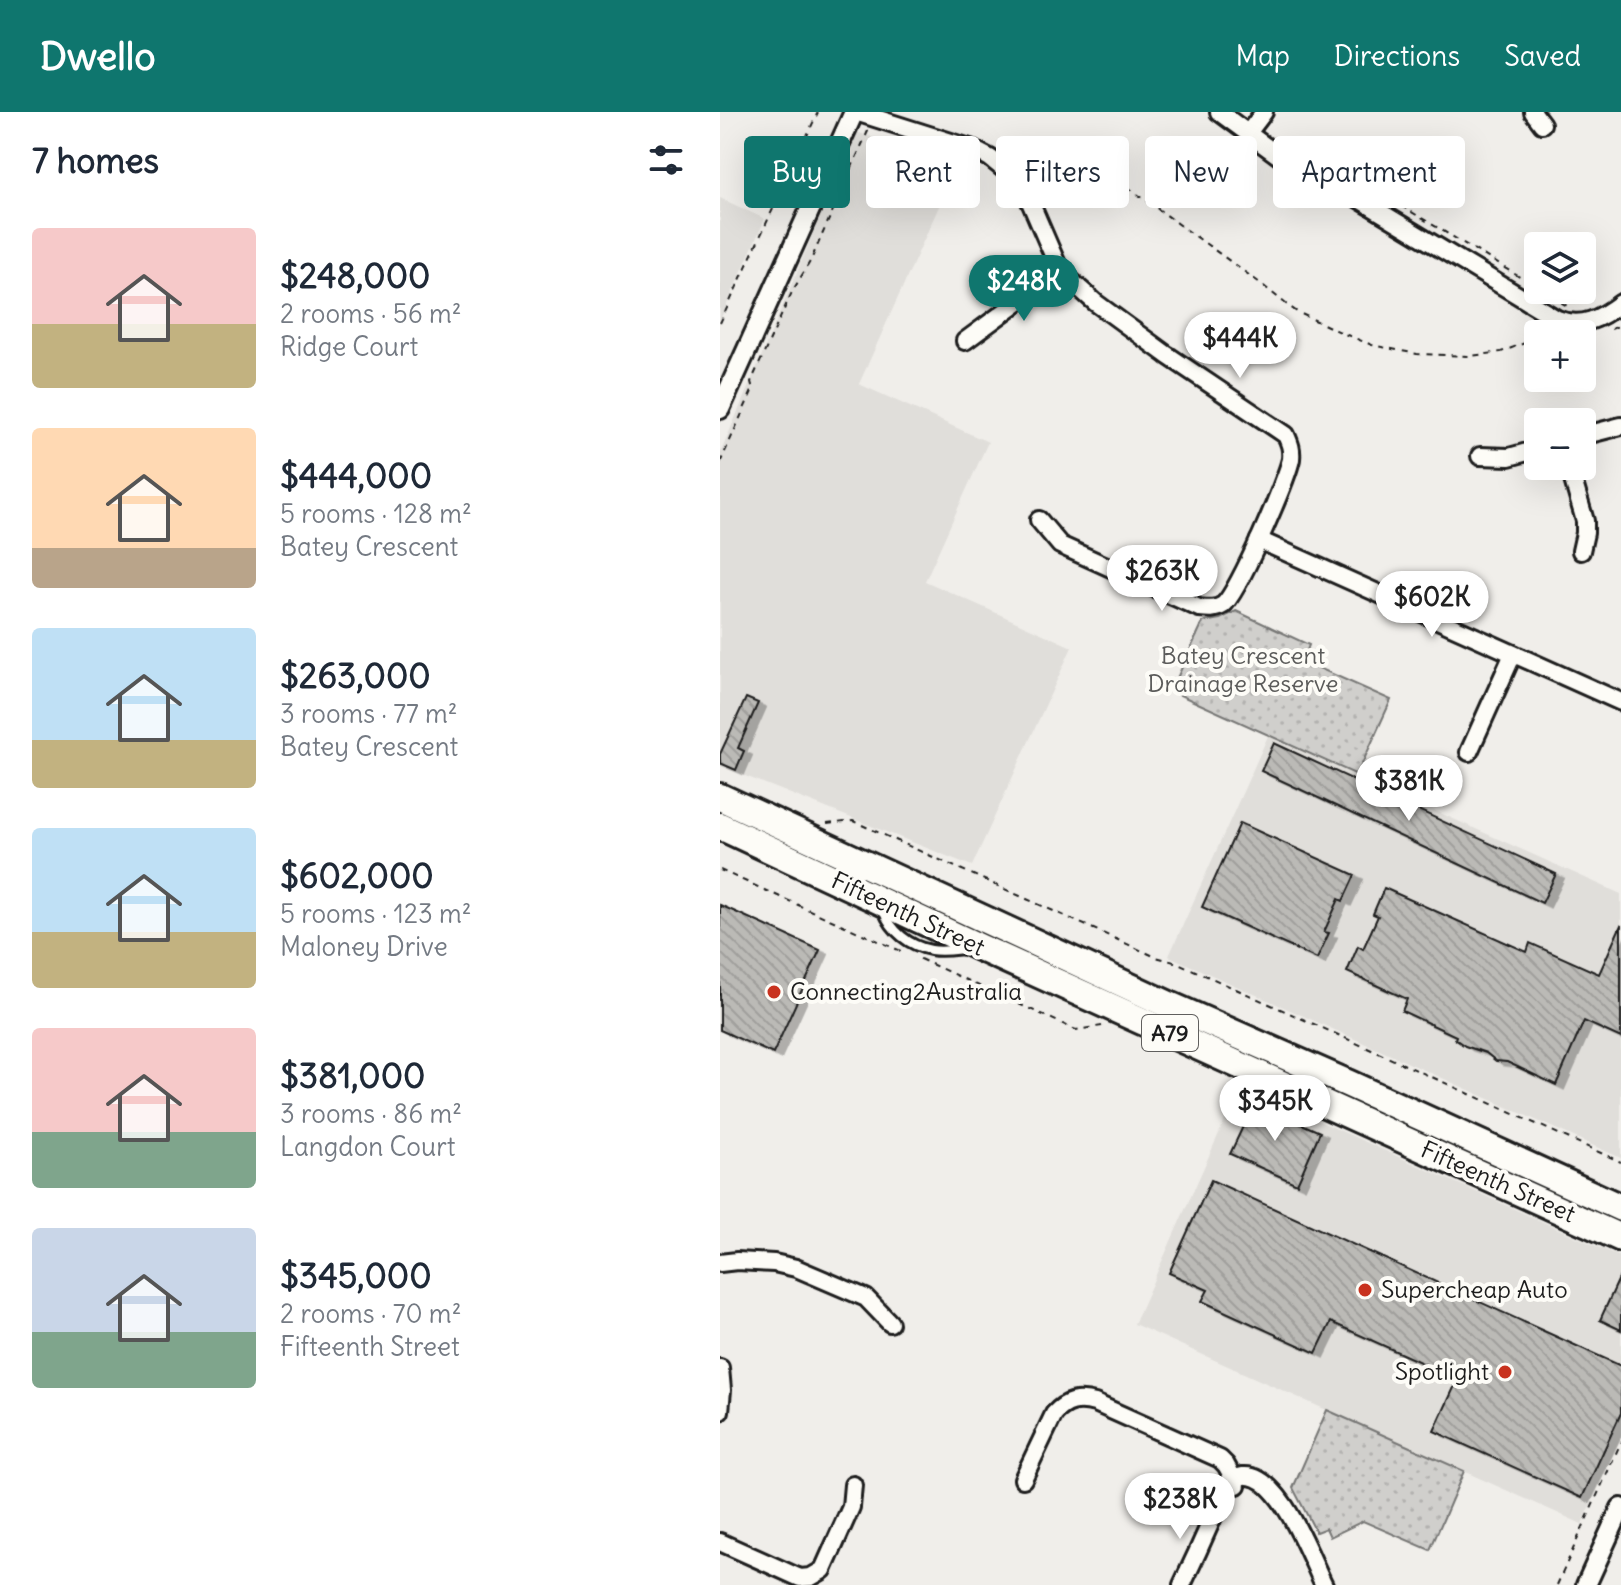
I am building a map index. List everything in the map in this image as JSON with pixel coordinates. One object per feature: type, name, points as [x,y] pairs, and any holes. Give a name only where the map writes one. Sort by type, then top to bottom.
[{"type":"highway","name":"Fifteenth Street","points":[[720,797],[1051,951],[1621,1208]]},
{"type":"highway","points":[[757,844],[770,819]]},
{"type":"highway","name":"Fifteenth Street","points":[[720,826],[880,902],[1621,1238]]},
{"type":"highway","points":[[1280,1084],[1291,1059]]},
{"type":"street","points":[[720,380],[841,112]]},
{"type":"street","points":[[720,409],[855,112],[973,149],[990,158],[1025,190],[1060,271],[1096,303],[1167,355],[1286,435],[1292,447],[1290,462],[1259,540],[1233,593],[1225,604],[1214,609],[1199,608],[1060,545],[1039,520]]},
{"type":"street","points":[[1219,112],[1291,165],[1355,196],[1557,319],[1566,323],[1591,322],[1621,303]]},
{"type":"street","points":[[1248,133],[1264,112]]},
{"type":"street","points":[[965,341],[1060,271]]},
{"type":"street","points":[[1596,432],[1621,426]]},
{"type":"street","points":[[1480,456],[1509,457],[1524,453]]},
{"type":"street","points":[[1573,480],[1585,526],[1581,551]]},
{"type":"street","points":[[1259,540],[1621,702]]},
{"type":"street","points":[[1469,752],[1513,654]]},
{"type":"street","points":[[720,1263],[774,1263],[796,1268],[866,1298],[890,1323]]},
{"type":"street","points":[[720,1368],[720,1411]]},
{"type":"street","points":[[1023,1479],[1054,1414],[1077,1400],[1095,1403],[1211,1455],[1226,1465],[1235,1481]]},
{"type":"street","points":[[1235,1481],[1271,1489],[1287,1509],[1324,1585]]},
{"type":"street","points":[[1182,1585],[1214,1513],[1235,1481]]},
{"type":"street","points":[[720,1542],[800,1578],[811,1577],[823,1570],[851,1507],[853,1485]]},
{"type":"street","points":[[1586,1585],[1621,1508]]},
{"type":"path","points":[[720,323],[818,112]]},
{"type":"path","points":[[720,463],[753,389],[751,382],[874,119]]},
{"type":"path","points":[[1129,188],[1297,312],[1372,345],[1417,354],[1471,356],[1501,352],[1524,343]]},
{"type":"path","points":[[822,825],[853,821],[1621,1162]]},
{"type":"path","points":[[720,870],[908,954]]},
{"type":"path","points":[[922,960],[1076,1030],[1112,1025]]},
{"type":"path","points":[[1557,1585],[1621,1442]]},
{"type":"shaded area","points":[[856,132],[869,136],[866,136],[866,208],[938,208],[859,384],[988,442],[925,581],[1072,647],[972,866],[720,766],[720,454],[824,208],[850,208],[850,146]]},
{"type":"shaded area","points":[[720,198],[765,219],[720,320]]},
{"type":"shaded area","points":[[1268,736],[1621,894],[1621,1158],[1169,956]]},
{"type":"shaded area","points":[[1237,1084],[1621,1257],[1621,1438],[1582,1524],[1134,1324],[1237,1093]]},
{"type":"green space","name":"Batey Crescent Drainage Reserve","points":[[1236,611],[1309,645],[1303,661],[1391,700],[1357,775],[1171,691],[1203,622],[1220,619]]},
{"type":"green space","points":[[1327,1410],[1464,1471],[1430,1550],[1363,1521],[1330,1537],[1326,1528],[1316,1532],[1293,1488]]},
{"type":"building","points":[[746,698],[758,703],[738,748],[744,751],[736,770],[720,763],[720,754]]},
{"type":"building","points":[[1274,743],[1556,874],[1542,903],[1261,771]]},
{"type":"building","points":[[1240,823],[1355,875],[1343,901],[1339,899],[1324,932],[1329,933],[1317,959],[1202,907]]},
{"type":"building","points":[[1384,888],[1527,952],[1530,943],[1599,974],[1621,925],[1621,1038],[1584,1021],[1556,1085],[1507,1062],[1496,1061],[1486,1053],[1465,1046],[1455,1039],[1456,1036],[1402,1011],[1407,999],[1347,972],[1358,946],[1363,949],[1378,916],[1373,914]]},
{"type":"building","points":[[720,905],[820,950],[773,1054],[720,1030]]},
{"type":"building","points":[[1254,1103],[1320,1132],[1297,1184],[1230,1154]]},
{"type":"building","points":[[1211,1180],[1621,1366],[1621,1413],[1582,1498],[1434,1431],[1458,1379],[1331,1322],[1316,1353],[1202,1301],[1208,1290],[1169,1273]]},
{"type":"building","points":[[1621,1274],[1621,1330],[1600,1320]]},
{"type":"place","name":"Connecting2Australia","points":[[774,992]]},
{"type":"place","name":"Supercheap Auto","points":[[1365,1290]]},
{"type":"place","name":"Spotlight","points":[[1505,1372]]}]
